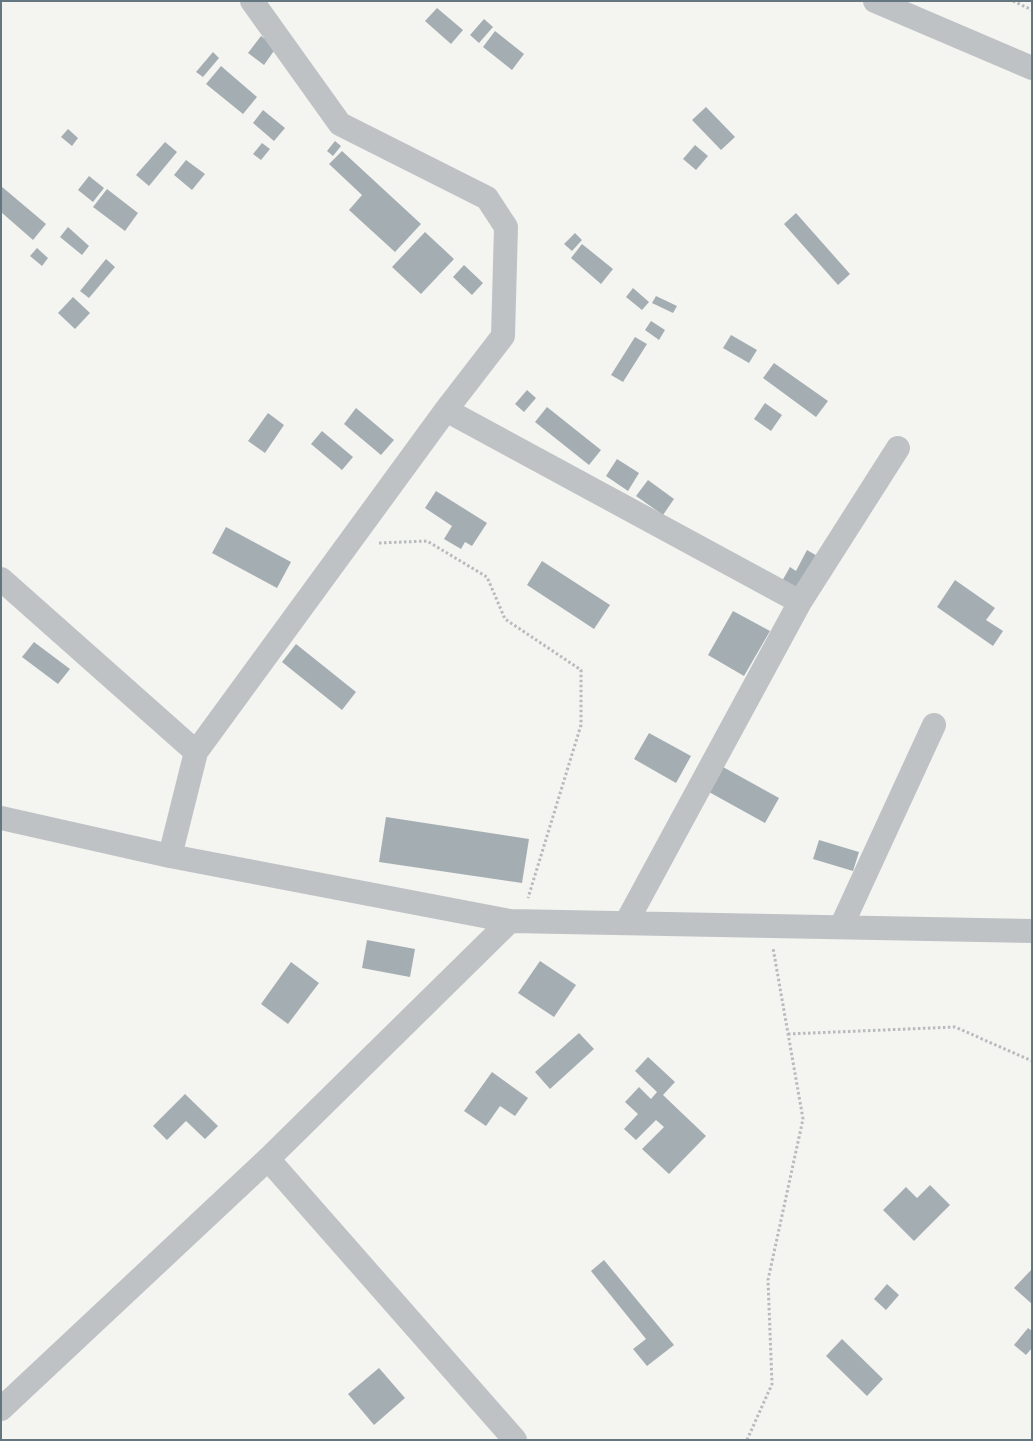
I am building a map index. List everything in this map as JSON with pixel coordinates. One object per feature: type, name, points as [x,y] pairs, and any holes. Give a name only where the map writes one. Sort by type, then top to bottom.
[{"type":"street","points":[[170,856],[196,752],[446,410],[503,336],[506,227],[487,198],[340,124],[252,1]]},
{"type":"street","points":[[875,1],[1032,68]]},
{"type":"street","points":[[446,410],[800,602]]},
{"type":"street","points":[[626,923],[800,602],[898,448]]},
{"type":"street","points":[[1,580],[196,752]]},
{"type":"street","points":[[841,927],[934,725]]},
{"type":"street","points":[[1,818],[170,856],[516,921],[1032,931]]},
{"type":"street","points":[[1,1409],[268,1159],[516,921]]},
{"type":"street","points":[[268,1159],[515,1440]]},
{"type":"path","points":[[1013,1],[1032,10]]},
{"type":"path","points":[[348,543],[427,541],[487,577],[505,619],[581,670],[582,725],[516,921]]},
{"type":"path","points":[[747,1440],[772,1384],[768,1280],[803,1119],[769,926]]},
{"type":"path","points":[[788,1034],[955,1027],[1032,1061]]},
{"type":"building","points":[[437,8],[463,30],[451,44],[425,21]]},
{"type":"building","points":[[484,19],[493,27],[479,43],[470,35]]},
{"type":"building","points":[[495,31],[524,54],[512,70],[483,47]]},
{"type":"building","points":[[261,36],[276,48],[264,65],[248,53]]},
{"type":"building","points":[[213,52],[219,58],[203,77],[196,72]]},
{"type":"building","points":[[221,66],[257,97],[243,114],[206,84]]},
{"type":"building","points":[[706,107],[735,137],[721,150],[692,120]]},
{"type":"building","points":[[263,110],[285,128],[274,141],[253,123]]},
{"type":"building","points":[[68,129],[78,138],[72,146],[61,137]]},
{"type":"building","points":[[335,141],[341,146],[333,156],[327,151]]},
{"type":"building","points":[[165,142],[177,152],[149,186],[136,175]]},
{"type":"building","points":[[262,143],[270,149],[261,160],[253,154]]},
{"type":"building","points":[[695,145],[708,156],[696,170],[683,159]]},
{"type":"building","points":[[342,151],[421,224],[395,252],[349,210],[362,195],[329,164]]},
{"type":"building","points":[[186,160],[205,174],[192,190],[174,175]]},
{"type":"building","points":[[89,176],[104,188],[93,202],[78,190]]},
{"type":"building","points":[[1,186],[46,224],[33,240],[1,212]]},
{"type":"building","points":[[107,189],[138,213],[125,231],[93,207]]},
{"type":"building","points":[[796,213],[850,274],[838,285],[784,224]]},
{"type":"building","points":[[68,227],[89,246],[82,255],[60,237]]},
{"type":"building","points":[[425,232],[454,259],[421,294],[392,267]]},
{"type":"building","points":[[575,233],[582,240],[572,251],[564,244]]},
{"type":"building","points":[[582,244],[613,269],[601,284],[571,258]]},
{"type":"building","points":[[37,248],[48,258],[42,266],[30,256]]},
{"type":"building","points":[[106,259],[115,267],[89,298],[80,291]]},
{"type":"building","points":[[464,265],[483,283],[472,295],[453,277]]},
{"type":"building","points":[[633,288],[649,302],[642,310],[626,297]]},
{"type":"building","points":[[656,296],[677,306],[673,313],[652,303]]},
{"type":"building","points":[[73,297],[90,313],[75,329],[58,313]]},
{"type":"building","points":[[651,321],[665,330],[659,340],[645,330]]},
{"type":"building","points":[[731,335],[757,350],[749,363],[723,348]]},
{"type":"building","points":[[635,337],[647,344],[623,382],[611,375]]},
{"type":"building","points":[[774,363],[828,401],[816,417],[763,378]]},
{"type":"building","points":[[527,390],[536,398],[524,412],[515,404]]},
{"type":"building","points":[[765,403],[782,415],[771,431],[754,419]]},
{"type":"building","points":[[547,407],[601,450],[589,465],[535,422]]},
{"type":"building","points":[[356,408],[394,440],[381,455],[344,424]]},
{"type":"building","points":[[268,413],[284,425],[265,453],[248,441]]},
{"type":"building","points":[[322,431],[353,457],[342,470],[311,444]]},
{"type":"building","points":[[617,459],[639,473],[628,491],[606,476]]},
{"type":"building","points":[[648,480],[674,499],[663,515],[636,496]]},
{"type":"building","points":[[436,491],[487,523],[472,546],[465,542],[461,549],[444,539],[452,526],[425,508]]},
{"type":"building","points":[[226,527],[291,562],[277,588],[212,553]]},
{"type":"building","points":[[807,550],[819,557],[798,593],[781,583],[790,567],[796,571]]},
{"type":"building","points":[[542,561],[610,605],[594,629],[527,585]]},
{"type":"building","points":[[955,580],[995,608],[986,620],[1003,631],[993,646],[937,607]]},
{"type":"building","points":[[733,611],[770,631],[744,676],[708,655]]},
{"type":"building","points":[[34,642],[70,669],[58,684],[22,657]]},
{"type":"building","points":[[296,644],[356,692],[342,710],[282,662]]},
{"type":"building","points":[[649,733],[691,756],[676,783],[634,759]]},
{"type":"building","points":[[723,767],[779,798],[765,823],[709,792]]},
{"type":"building","points":[[386,817],[529,839],[522,883],[379,862]]},
{"type":"building","points":[[819,840],[859,852],[853,871],[813,859]]},
{"type":"building","points":[[367,940],[415,949],[410,977],[362,968]]},
{"type":"building","points":[[540,961],[576,985],[554,1017],[518,993]]},
{"type":"building","points":[[291,962],[319,983],[288,1024],[261,1004]]},
{"type":"building","points":[[579,1033],[594,1049],[550,1089],[535,1072]]},
{"type":"building","points":[[648,1057],[675,1082],[663,1095],[706,1136],[669,1174],[642,1149],[664,1127],[656,1120],[636,1140],[624,1129],[638,1114],[625,1102],[639,1087],[651,1099],[657,1092],[635,1071]]},
{"type":"building","points":[[492,1072],[528,1098],[515,1116],[500,1106],[486,1126],[464,1111]]},
{"type":"building","points":[[185,1094],[218,1126],[205,1139],[186,1121],[167,1140],[153,1126]]},
{"type":"building","points":[[930,1185],[950,1205],[914,1241],[883,1210],[906,1187],[917,1198]]},
{"type":"building","points":[[604,1260],[674,1345],[647,1366],[633,1349],[646,1339],[591,1271]]},
{"type":"building","points":[[1032,1269],[1032,1304],[1014,1288]]},
{"type":"building","points":[[887,1284],[899,1295],[886,1310],[874,1299]]},
{"type":"building","points":[[1028,1328],[1032,1331],[1032,1348],[1026,1355],[1014,1345]]},
{"type":"building","points":[[842,1339],[883,1379],[867,1396],[826,1356]]},
{"type":"building","points":[[379,1368],[405,1398],[374,1425],[348,1394]]}]
